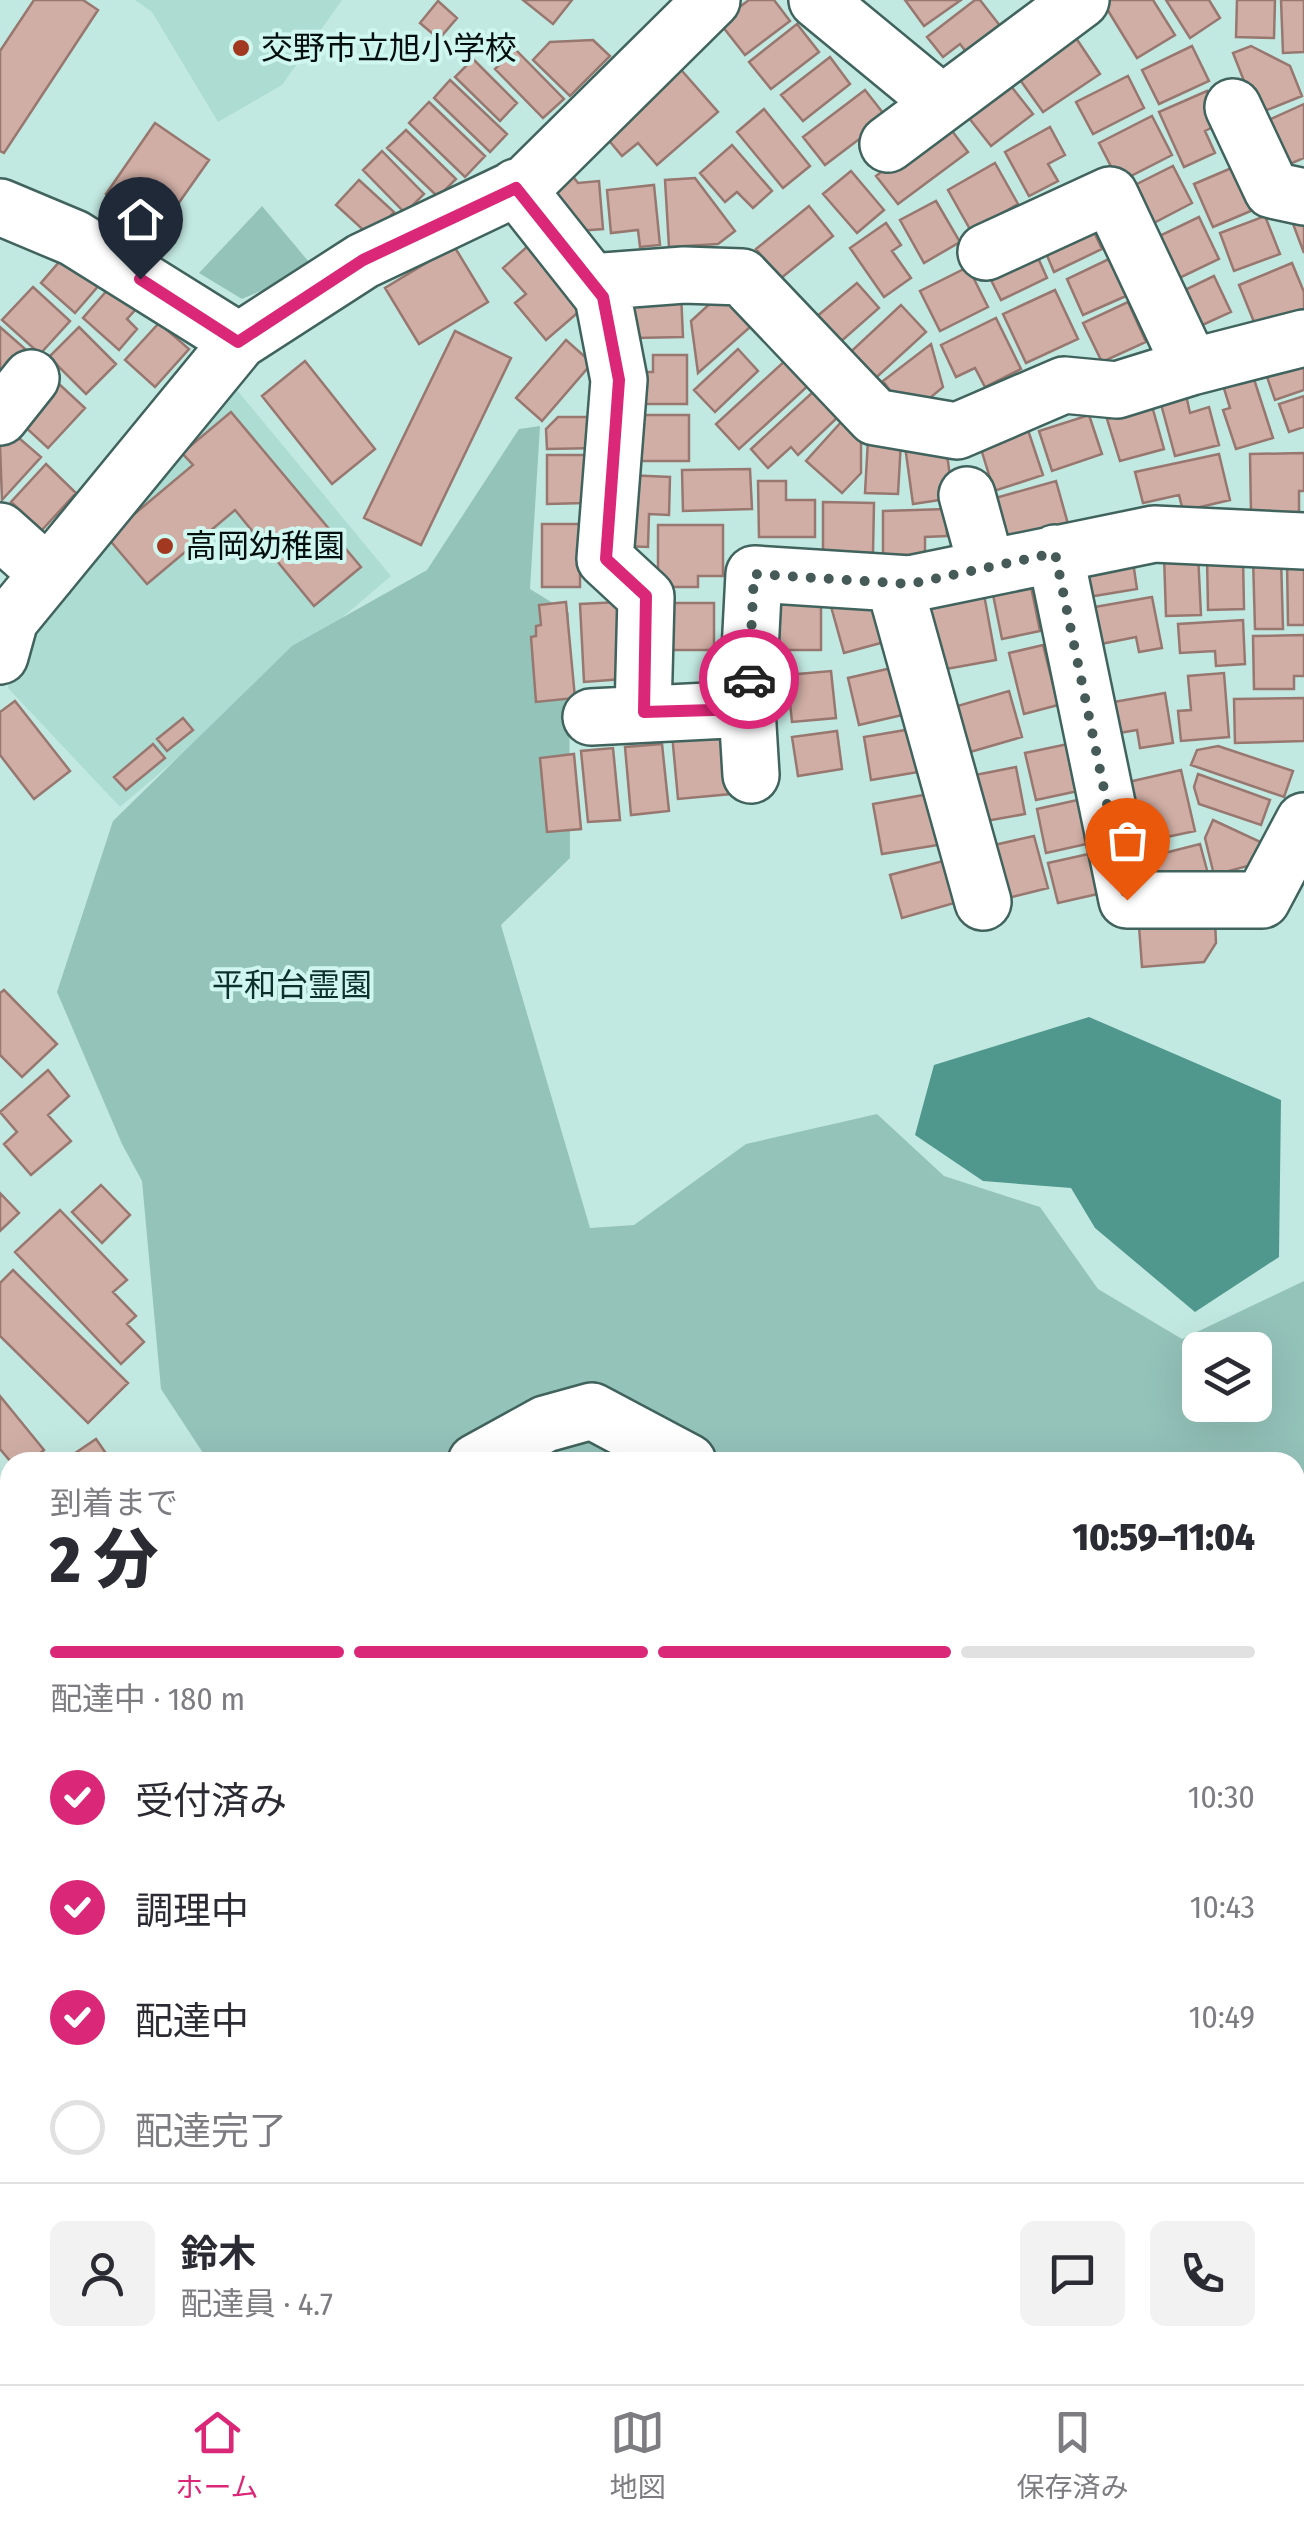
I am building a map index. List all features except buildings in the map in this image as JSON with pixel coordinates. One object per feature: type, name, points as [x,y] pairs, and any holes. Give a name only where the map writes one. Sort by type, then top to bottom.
[{"type":"street","points":[[0,656],[10,620],[238,342],[363,260],[527,182],[712,0]]},
{"type":"street","points":[[817,0],[942,103]]},
{"type":"street","points":[[888,144],[1080,0]]},
{"type":"street","points":[[1233,106],[1272,190],[1304,198]]},
{"type":"street","points":[[516,188],[603,297],[619,380],[606,559],[646,596],[617,715],[747,709]]},
{"type":"street","points":[[986,252],[1110,195],[1191,366]]},
{"type":"street","points":[[0,206],[74,238],[238,342]]},
{"type":"street","points":[[591,282],[684,274],[742,277],[875,418],[957,431],[1064,385],[1117,390],[1191,366],[1304,338]]},
{"type":"street","points":[[967,496],[987,568]]},
{"type":"street","points":[[0,531],[48,574]]},
{"type":"street","points":[[751,775],[747,709],[754,574],[910,584],[1154,534],[1304,541]]},
{"type":"street","points":[[1055,553],[1127,900],[1262,900],[1304,821]]},
{"type":"street","points":[[894,582],[983,902]]},
{"type":"street","points":[[494,1452],[544,1424],[592,1411],[669,1452]]},
{"type":"shaded area","name":"交野市立旭小学校","points":[[135,0],[342,0],[282,85],[218,122],[152,12]]},
{"type":"shaded area","points":[[232,384],[391,576],[120,807],[8,688],[17,630]]},
{"type":"shaded area","points":[[1089,1017],[1281,1100],[1279,1257],[1195,1312],[1095,1228],[1071,1188],[983,1181],[915,1135],[934,1065]]},
{"type":"green space","points":[[262,206],[314,268],[242,299],[199,273]]},
{"type":"green space","name":"平和台霊園","points":[[540,426],[530,589],[569,613],[570,858],[501,925],[590,1228],[634,1225],[746,1144],[877,1114],[944,1176],[1040,1207],[1098,1289],[1182,1339],[1182,1422],[1272,1422],[1272,1332],[1197,1332],[1304,1281],[1304,1452],[202,1452],[161,1389],[142,1181],[122,1144],[57,992],[113,821],[292,646],[427,570],[519,429]]},
{"type":"way so far","points":[[749,679],[754,574],[910,584],[1055,553],[1127,900]]},
{"type":"place","name":"交野市立旭小学校","points":[[241,48]]},
{"type":"place","name":"高岡幼稚園","points":[[165,546]]},
{"type":"route","points":[[140,279],[238,342],[363,260],[516,188],[603,297],[619,380],[606,559],[646,596],[644,712],[747,709],[749,679]]}]
